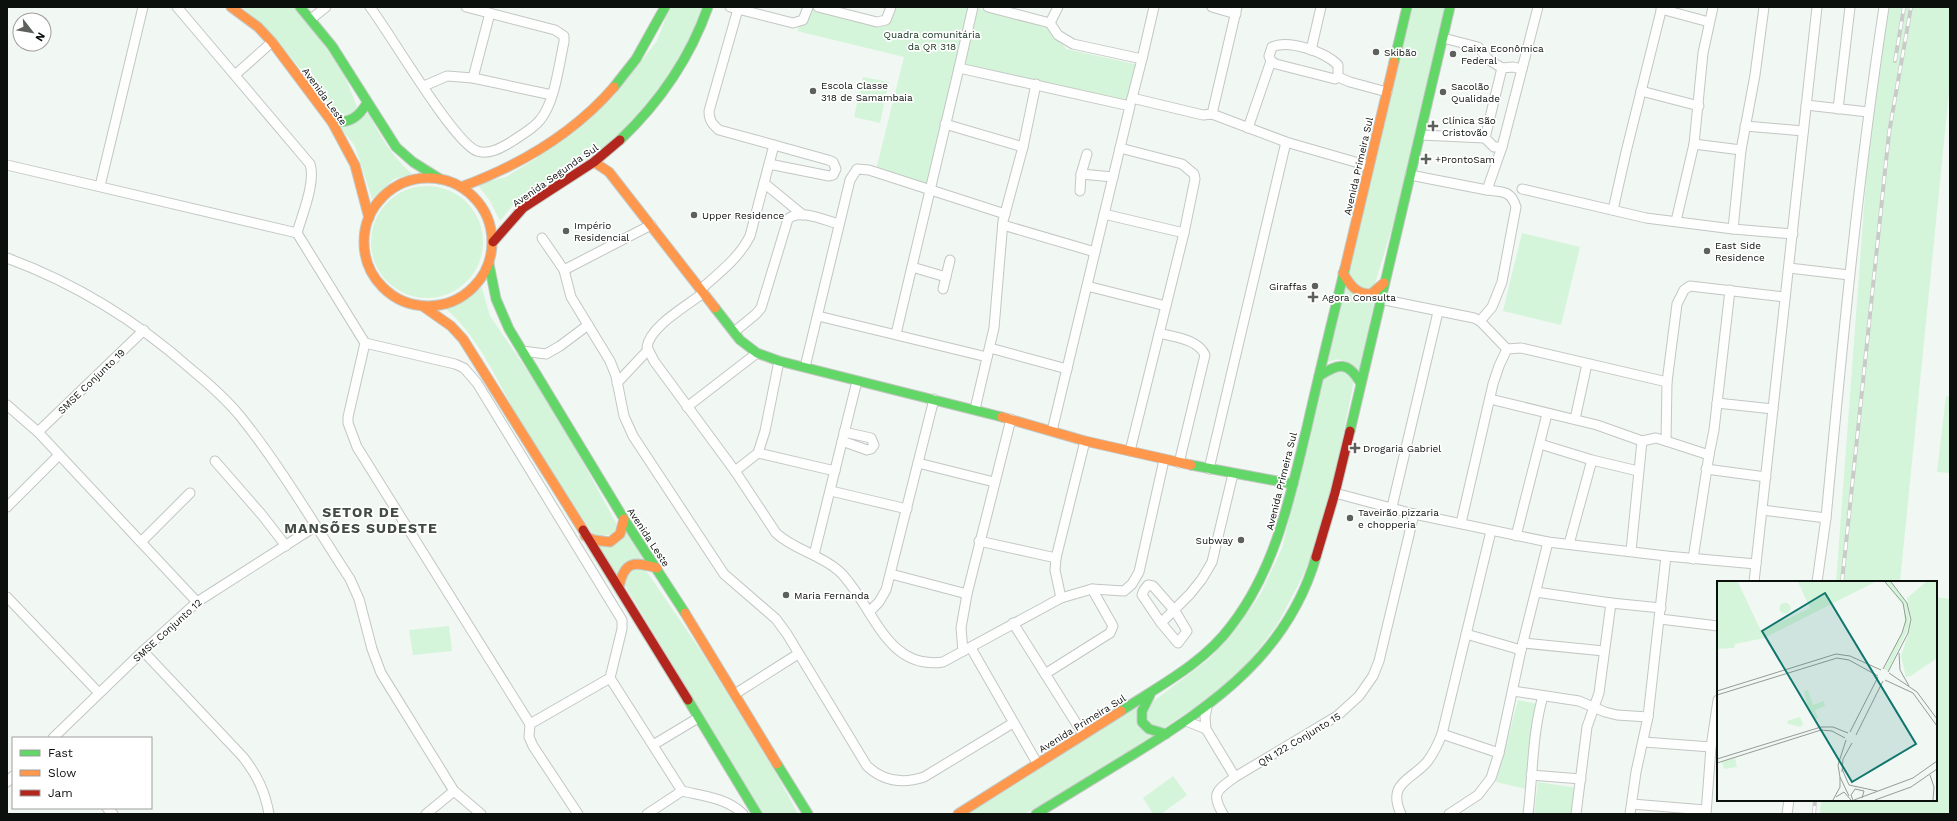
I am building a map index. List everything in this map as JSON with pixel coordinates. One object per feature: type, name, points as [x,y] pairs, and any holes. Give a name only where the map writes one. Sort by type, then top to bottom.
[{"type":"main road","name":"Avenida Leste","points":[[231,7],[258,27],[272,42],[332,122],[355,165],[369,218]]},
{"type":"main road","points":[[300,7],[311,19],[339,57],[367,103],[403,154],[418,166],[440,179],[461,187],[478,201],[489,220],[493,242],[489,264],[479,282],[463,296],[445,305],[424,307],[404,302],[387,292],[374,277],[366,258],[364,238],[369,218],[381,200],[398,186],[418,179],[440,179]]},
{"type":"main road","points":[[461,187],[508,168],[571,126],[601,100],[624,75],[644,47],[665,7]]},
{"type":"main road","name":"Avenida Segunda Sul","points":[[493,242],[522,209],[594,162],[635,125],[662,94],[685,59],[708,7]]},
{"type":"main road","name":"Avenida Primeira Sul","points":[[958,814],[1182,672],[1216,644],[1231,627],[1249,600],[1278,542],[1407,7]]},
{"type":"main road","points":[[1036,814],[1207,707],[1252,667],[1278,637],[1298,603],[1312,572],[1335,493],[1360,382],[1450,7]]},
{"type":"main road","points":[[332,122],[344,123],[352,121],[362,111],[367,103]]},
{"type":"main road","points":[[607,151],[609,172]]},
{"type":"main road","points":[[594,162],[609,172],[740,340],[757,353],[779,361],[857,382],[934,399],[1011,419],[1085,441],[1164,460],[1292,484]]},
{"type":"main road","name":"Avenida Leste","points":[[489,264],[496,299],[502,316],[522,351],[624,519],[735,694],[808,814]]},
{"type":"main road","points":[[1343,274],[1350,286],[1360,293],[1371,294],[1384,284]]},
{"type":"main road","points":[[424,307],[451,326],[463,339],[585,536],[619,587],[757,814]]},
{"type":"main road","points":[[1319,376],[1332,367],[1343,365],[1353,370],[1360,382]]},
{"type":"main road","points":[[585,536],[594,540],[610,542],[620,534],[624,519]]},
{"type":"main road","points":[[619,587],[620,575],[629,565],[642,563],[656,568]]},
{"type":"main road","points":[[1151,693],[1140,713],[1141,722],[1153,732],[1166,734]]},
{"type":"street","points":[[100,186],[143,7]]},
{"type":"street","points":[[177,7],[310,164],[312,171],[311,182],[297,233]]},
{"type":"street","points":[[311,19],[326,7]]},
{"type":"street","points":[[373,8],[450,126],[472,148],[479,151],[488,152],[501,148],[533,128],[541,120],[547,109],[552,94],[564,42],[564,36],[561,32],[466,7]]},
{"type":"street","points":[[769,164],[828,176],[833,175],[836,169],[835,165],[828,160],[774,144],[718,130],[712,125],[709,111],[734,8],[794,22],[802,20],[808,7]]},
{"type":"street","points":[[818,7],[882,22],[888,17],[891,7]]},
{"type":"street","points":[[896,334],[973,7]]},
{"type":"street","points":[[988,7],[1050,23],[1058,35],[1073,44],[1142,59]]},
{"type":"street","points":[[1050,23],[1058,7]]},
{"type":"street","points":[[1052,431],[1154,7]]},
{"type":"street","points":[[1212,7],[1237,10],[1212,114]]},
{"type":"street","points":[[1311,50],[1321,7]]},
{"type":"street","points":[[1487,190],[1502,147],[1538,7]]},
{"type":"street","points":[[1676,221],[1694,144],[1699,106],[1703,53],[1713,7]]},
{"type":"street","points":[[1733,229],[1741,150],[1759,53],[1764,7]]},
{"type":"street","points":[[1754,581],[1817,7]]},
{"type":"street","points":[[1838,109],[1850,7]]},
{"type":"street","points":[[1818,581],[1826,518],[1849,276],[1868,112],[1884,7]]},
{"type":"street","points":[[1614,210],[1641,91],[1662,8],[1709,22]]},
{"type":"street","points":[[473,78],[490,13]]},
{"type":"street","points":[[1443,38],[1478,47],[1489,60],[1502,68],[1513,67],[1522,69]]},
{"type":"street","points":[[235,75],[272,42]]},
{"type":"street","points":[[1248,128],[1271,61],[1269,56],[1272,47],[1279,44],[1289,44],[1311,50],[1334,62],[1339,68],[1338,77]]},
{"type":"street","points":[[1271,61],[1276,64],[1322,76],[1335,79],[1338,77],[1350,82],[1387,92]]},
{"type":"street","points":[[959,68],[1131,102],[1203,115],[1212,114],[1286,142],[1369,166]]},
{"type":"street","points":[[1485,138],[1502,68]]},
{"type":"street","points":[[424,86],[447,76],[456,75],[552,94]]},
{"type":"street","points":[[975,410],[997,306],[1005,214],[1023,147],[1036,84]]},
{"type":"street","points":[[1641,91],[1699,106]]},
{"type":"street","points":[[1806,105],[1868,112]]},
{"type":"street","points":[[945,124],[1023,147]]},
{"type":"street","points":[[1745,126],[1803,131]]},
{"type":"street","points":[[1420,135],[1485,138],[1494,147],[1502,147]]},
{"type":"street","points":[[1209,469],[1286,142]]},
{"type":"street","points":[[774,144],[755,222],[745,246],[702,291],[658,328],[648,341],[646,347],[654,361],[687,407],[735,470],[776,533],[788,543],[814,555],[838,570],[848,581],[894,647],[905,656],[933,663],[942,662],[1061,598],[1092,589],[1124,590],[1132,584],[1139,572],[1164,460]]},
{"type":"street","points":[[1694,144],[1741,150]]},
{"type":"street","points":[[1120,148],[1182,164],[1194,174],[1195,185],[1130,451]]},
{"type":"street","points":[[1080,191],[1081,174],[1087,154]]},
{"type":"street","points":[[7,165],[297,233],[365,343],[348,417],[348,423],[358,447],[530,724],[529,737],[533,746],[578,814]]},
{"type":"street","points":[[805,367],[850,180],[857,169],[869,170],[1005,214]]},
{"type":"street","points":[[1081,174],[1113,177]]},
{"type":"street","points":[[1410,175],[1487,190],[1506,192],[1513,198],[1516,207],[1502,282],[1492,307],[1480,321]]},
{"type":"street","points":[[764,183],[802,215]]},
{"type":"street","points":[[1522,189],[1646,218],[1733,229],[1793,234]]},
{"type":"street","points":[[1104,214],[1184,233]]},
{"type":"street","points":[[734,332],[761,308],[784,226],[790,216],[802,215],[839,224]]},
{"type":"street","points":[[564,270],[651,225]]},
{"type":"street","points":[[1003,225],[1095,252]]},
{"type":"street","points":[[542,238],[564,270],[571,297],[610,361],[617,383],[624,416],[633,436],[701,542],[724,574],[776,619],[787,634],[867,766],[879,775],[888,779],[912,781],[924,776],[1013,723]]},
{"type":"street","points":[[7,258],[65,283],[109,307],[144,330],[212,386],[239,415],[264,448],[350,579],[359,599],[372,649],[381,673],[454,791],[481,814]]},
{"type":"street","points":[[943,289],[950,260]]},
{"type":"street","points":[[912,267],[946,276]]},
{"type":"street","points":[[1789,268],[1849,276]]},
{"type":"street","points":[[1384,284],[1399,304]]},
{"type":"street","points":[[1087,286],[1166,306]]},
{"type":"street","points":[[1666,440],[1667,382],[1679,297],[1684,290],[1690,286],[1785,296]]},
{"type":"street","points":[[1693,559],[1706,470],[1714,430],[1730,290]]},
{"type":"street","points":[[1380,299],[1438,312],[1474,318],[1480,321],[1507,349]]},
{"type":"street","points":[[1392,507],[1438,312]]},
{"type":"street","points":[[818,316],[1067,370]]},
{"type":"street","points":[[522,351],[546,354],[560,346],[588,325]]},
{"type":"street","name":"SMSE Conjunto 19","points":[[38,432],[144,330]]},
{"type":"street","points":[[1159,333],[1186,340],[1203,349],[1205,355],[1179,463]]},
{"type":"street","points":[[365,343],[455,364],[464,368],[477,383],[622,620],[622,629],[610,678],[530,724]]},
{"type":"street","points":[[1507,349],[1521,348],[1667,382]]},
{"type":"street","points":[[1462,523],[1490,399],[1499,366],[1507,349]]},
{"type":"street","points":[[617,383],[648,350]]},
{"type":"street","points":[[687,407],[757,353]]},
{"type":"street","points":[[735,470],[747,463],[758,453],[765,431],[779,361]]},
{"type":"street","points":[[1575,419],[1587,364]]},
{"type":"street","points":[[814,555],[857,382]]},
{"type":"street","points":[[869,612],[879,602],[886,590],[891,574],[934,399]]},
{"type":"street","points":[[1490,399],[1546,414],[1575,419],[1642,441],[1656,438],[1666,440],[1709,455]]},
{"type":"street","points":[[1717,403],[1773,409]]},
{"type":"street","points":[[7,405],[38,432],[197,602]]},
{"type":"street","points":[[1516,536],[1540,444],[1546,414]]},
{"type":"street","points":[[1011,419],[979,541],[961,628],[967,649],[1037,764]]},
{"type":"street","points":[[842,441],[867,450],[873,447],[874,442],[871,438],[844,432]]},
{"type":"street","points":[[1061,598],[1055,570],[1056,558],[1085,441]]},
{"type":"street","points":[[1632,551],[1638,471],[1642,441]]},
{"type":"street","points":[[1540,444],[1592,460],[1638,471]]},
{"type":"street","points":[[758,453],[835,472]]},
{"type":"street","points":[[7,507],[59,455]]},
{"type":"street","points":[[1569,544],[1592,460]]},
{"type":"street","points":[[215,461],[262,514],[286,546]]},
{"type":"street","points":[[918,463],[994,482]]},
{"type":"street","points":[[1706,470],[1766,477]]},
{"type":"street","points":[[1161,623],[1175,611],[1202,579],[1212,562],[1233,474]]},
{"type":"street","points":[[831,491],[907,509]]},
{"type":"street","points":[[141,542],[190,492]]},
{"type":"street","points":[[1335,493],[1414,514],[1548,542],[1693,559],[1756,564]]},
{"type":"street","points":[[1762,510],[1826,518]]},
{"type":"street","name":"QN 122 Conjunto 15","points":[[1223,814],[1215,801],[1220,788],[1236,776],[1338,716],[1350,706],[1369,681],[1379,660],[1384,642],[1414,514]]},
{"type":"street","name":"SMSE Conjunto 12","points":[[54,737],[143,651],[197,602],[316,526]]},
{"type":"street","points":[[1401,814],[1396,802],[1398,790],[1403,782],[1427,762],[1436,749],[1442,734],[1491,531]]},
{"type":"street","points":[[979,541],[1056,558]]},
{"type":"street","points":[[1449,814],[1478,795],[1491,778],[1499,753],[1522,646],[1548,542]]},
{"type":"street","points":[[1630,814],[1636,772],[1644,742],[1648,717],[1666,556]]},
{"type":"street","points":[[891,574],[967,594]]},
{"type":"street","points":[[1148,585],[1153,586],[1175,611],[1186,631],[1178,643],[1161,623],[1142,595],[1148,585]]},
{"type":"street","points":[[1045,674],[1110,633],[1113,626],[1092,589]]},
{"type":"street","points":[[1536,592],[1611,603],[1661,608]]},
{"type":"street","points":[[7,597],[99,693]]},
{"type":"street","points":[[1576,814],[1588,727],[1599,692],[1611,603]]},
{"type":"street","points":[[1660,619],[1717,626]]},
{"type":"street","points":[[1013,623],[1083,734]]},
{"type":"street","points":[[1466,634],[1522,646],[1604,651]]},
{"type":"street","points":[[143,651],[256,773],[269,814]]},
{"type":"street","points":[[735,694],[798,654]]},
{"type":"street","points":[[610,678],[682,791],[722,801],[736,807],[743,814]]},
{"type":"street","points":[[1513,692],[1579,701],[1594,708],[1617,715],[1648,717]]},
{"type":"street","points":[[1528,814],[1539,709],[1543,696]]},
{"type":"street","points":[[1207,707],[1205,717],[1206,729],[1236,776]]},
{"type":"street","points":[[1632,804],[1658,810],[1706,812],[1711,747],[1717,707]]},
{"type":"street","points":[[653,745],[698,718]]},
{"type":"street","points":[[1186,720],[1206,729]]},
{"type":"street","points":[[1442,734],[1499,753]]},
{"type":"street","points":[[1644,742],[1711,747]]},
{"type":"street","points":[[1531,775],[1581,779]]},
{"type":"street","points":[[426,814],[454,791]]},
{"type":"street","points":[[647,814],[682,791]]},
{"type":"street","points":[[1787,814],[1789,801]]},
{"type":"green space","points":[[242,7],[294,7],[311,26],[345,76],[357,107],[351,116],[344,117],[335,111],[270,32]]},
{"type":"green space","points":[[670,7],[706,7],[684,54],[638,116],[606,146],[583,162],[517,200],[500,221],[490,201],[477,184],[506,177],[535,159],[627,79],[657,41]]},
{"type":"green space","name":"Quadra comunitária da QR 318","points":[[808,7],[880,27],[889,23],[895,7],[973,7],[932,192],[875,174],[904,57],[797,31]]},
{"type":"green space","points":[[1412,7],[1449,7],[1420,135],[1374,287],[1361,291],[1348,272]]},
{"type":"green space","points":[[1879,7],[1950,7],[1950,82],[1900,581],[1836,581]]},
{"type":"green space","points":[[977,8],[1053,30],[1066,49],[1139,65],[1129,104],[961,65]]},
{"type":"green space","points":[[863,77],[889,82],[880,123],[854,117]]},
{"type":"green space","points":[[369,113],[387,146],[412,174],[394,179],[372,199],[355,146],[341,128]]},
{"type":"green space","points":[[427,186],[448,190],[467,202],[479,221],[483,242],[479,263],[467,282],[448,294],[427,298],[406,294],[387,282],[375,263],[371,242],[375,221],[387,202],[406,190]]},
{"type":"green space","points":[[1522,233],[1580,247],[1561,325],[1503,311]]},
{"type":"green space","points":[[1344,282],[1375,298],[1359,372],[1344,361],[1336,360],[1326,363]]},
{"type":"green space","points":[[481,285],[490,316],[557,414],[617,525],[613,534],[595,537],[526,432],[481,351],[470,335],[445,308],[464,300]]},
{"type":"green space","points":[[1335,368],[1353,377],[1353,386],[1330,497],[1306,570],[1277,625],[1249,662],[1225,687],[1164,728],[1149,725],[1147,714],[1151,703],[1209,659],[1234,631],[1260,595],[1282,548],[1324,375]]},
{"type":"green space","points":[[1946,396],[1950,397],[1950,473],[1937,472]]},
{"type":"green space","points":[[625,528],[644,560],[615,577],[597,548]]},
{"type":"green space","points":[[629,569],[644,569],[647,572],[703,654],[777,775],[798,814],[762,814],[623,582]]},
{"type":"green space","points":[[1937,597],[1950,599],[1950,814],[1820,814],[1821,801],[1937,801]]},
{"type":"green space","points":[[449,626],[452,651],[413,655],[409,630]]},
{"type":"green space","points":[[1518,700],[1537,704],[1526,789],[1496,782]]},
{"type":"green space","points":[[1138,706],[1154,737],[1025,814],[968,814]]},
{"type":"green space","points":[[1173,776],[1187,795],[1161,814],[1153,814],[1143,798]]},
{"type":"green space","points":[[1538,782],[1578,788],[1574,814],[1534,814]]},
{"type":"railway","points":[[1895,61],[1904,7]]},
{"type":"railway","points":[[1842,581],[1889,133],[1911,7]]},
{"type":"railway","points":[[1814,814],[1815,801]]},
{"type":"traffic: fast","points":[[300,7],[332,46],[396,147],[413,162],[440,179]]},
{"type":"traffic: fast","points":[[614,87],[636,59],[665,7]]},
{"type":"traffic: fast","points":[[620,140],[661,95],[683,61],[701,26],[708,7]]},
{"type":"traffic: fast","points":[[1394,62],[1407,7]]},
{"type":"traffic: fast","points":[[1350,431],[1450,7]]},
{"type":"traffic: fast","points":[[332,122],[344,122],[357,116],[367,103]]},
{"type":"traffic: fast","points":[[489,264],[496,299],[509,329],[624,519],[685,613]]},
{"type":"traffic: fast","points":[[1121,711],[1180,673],[1208,651],[1231,626],[1246,604],[1259,580],[1280,531],[1301,453],[1345,268]]},
{"type":"traffic: fast","points":[[715,308],[740,340],[757,353],[779,361],[1002,417]]},
{"type":"traffic: fast","points":[[1319,376],[1332,369],[1342,366],[1351,370],[1360,382]]},
{"type":"traffic: fast","points":[[1191,465],[1293,484]]},
{"type":"traffic: fast","points":[[1036,814],[1193,716],[1245,673],[1267,648],[1287,621],[1303,591],[1316,557]]},
{"type":"traffic: fast","points":[[1150,695],[1142,711],[1142,722],[1149,729],[1166,734]]},
{"type":"traffic: fast","points":[[688,700],[757,814]]},
{"type":"traffic: fast","points":[[777,764],[808,814]]},
{"type":"traffic: slow","points":[[231,7],[258,27],[272,42],[332,122],[355,165],[369,218]]},
{"type":"traffic: slow","points":[[1345,268],[1394,62]]},
{"type":"traffic: slow","points":[[461,187],[503,169],[544,146],[581,119],[614,87]]},
{"type":"traffic: slow","points":[[594,162],[609,172],[715,308]]},
{"type":"traffic: slow","points":[[428,178],[452,183],[473,197],[487,218],[492,242],[487,266],[473,287],[452,301],[428,306],[404,301],[383,287],[369,266],[364,242],[369,218],[383,197],[404,183],[428,178]]},
{"type":"traffic: slow","points":[[1343,273],[1357,291],[1366,294],[1371,294],[1384,283]]},
{"type":"traffic: slow","points":[[424,307],[451,326],[463,339],[583,530]]},
{"type":"traffic: slow","points":[[1002,417],[1085,441],[1191,465]]},
{"type":"traffic: slow","points":[[585,536],[594,540],[610,542],[620,534],[624,519]]},
{"type":"traffic: slow","points":[[619,587],[624,572],[631,565],[642,564],[657,568]]},
{"type":"traffic: slow","points":[[685,613],[777,764]]},
{"type":"traffic: slow","points":[[958,814],[1121,711]]},
{"type":"traffic: jam","points":[[493,242],[523,208],[594,162],[620,140]]},
{"type":"traffic: jam","points":[[1316,557],[1335,493],[1350,431]]},
{"type":"traffic: jam","points":[[583,530],[688,700]]},
{"type":"place","name":"Skibão","points":[[1376,52]]},
{"type":"place","name":"Caixa Econômica Federal","points":[[1453,54]]},
{"type":"place","name":"Escola Classe 318 de Samambaia","points":[[813,91]]},
{"type":"place","name":"Sacolão Qualidade","points":[[1443,92]]},
{"type":"place","name":"Clínica São Cristovão","points":[[1433,126]]},
{"type":"place","name":"+ProntoSam","points":[[1426,159]]},
{"type":"place","name":"Upper Residence","points":[[694,215]]},
{"type":"place","name":"Império Residencial","points":[[566,231]]},
{"type":"place","name":"East Side Residence","points":[[1707,251]]},
{"type":"place","name":"Giraffas","points":[[1315,286]]},
{"type":"place","name":"Agora Consulta","points":[[1313,297]]},
{"type":"place","name":"Drogaria Gabriel","points":[[1355,448]]},
{"type":"place","name":"Taveirão pizzaria e chopperia","points":[[1350,518]]},
{"type":"place","name":"Subway","points":[[1241,540]]},
{"type":"place","name":"Maria Fernanda","points":[[786,595]]},
{"type":"district","name":"SETOR DE MANSÕES SUDESTE","points":[[361,520]]}]
